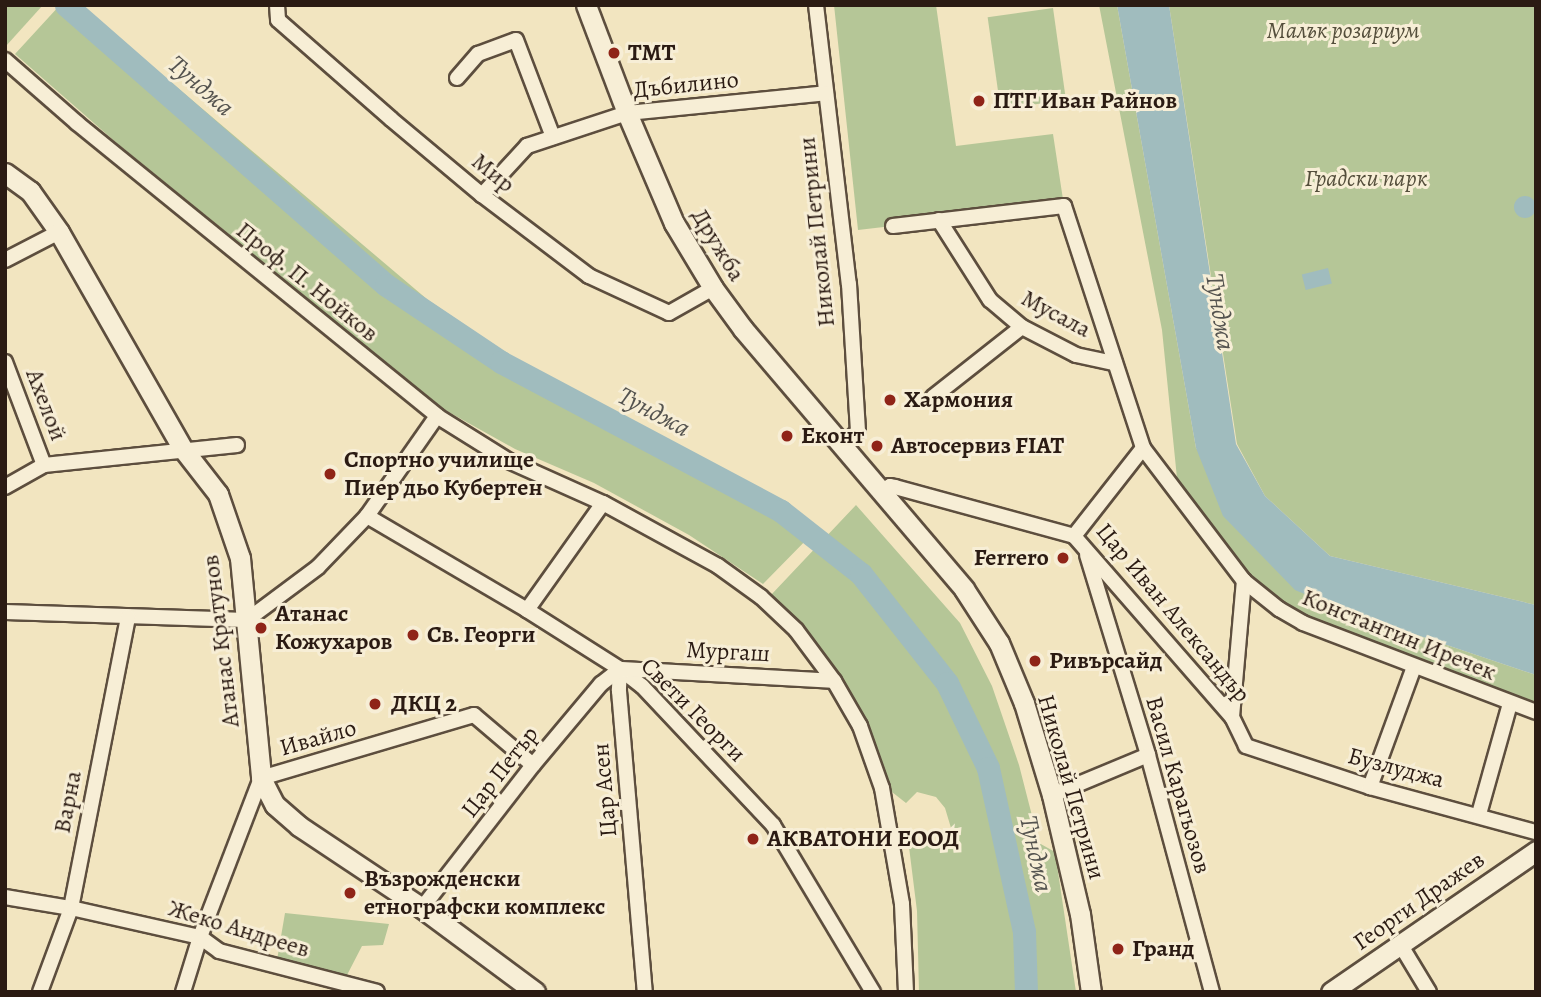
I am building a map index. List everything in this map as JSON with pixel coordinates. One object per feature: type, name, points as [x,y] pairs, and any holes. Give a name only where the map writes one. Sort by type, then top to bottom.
[{"type":"street","name":"Мир","points":[[277,5],[278,20],[482,195],[589,276],[669,313],[713,288]]},
{"type":"street","name":"Дружба","points":[[586,5],[627,113],[674,223],[713,288],[867,475]]},
{"type":"street","name":"Николай Петрини","points":[[816,5],[849,284],[858,430],[843,447]]},
{"type":"street","points":[[457,78],[478,54],[516,40],[553,137]]},
{"type":"street","name":"Проф. П. Нойков","points":[[5,60],[437,416],[509,461],[603,503],[718,566],[761,597],[796,630],[834,681],[860,726],[882,788],[902,904],[906,992]]},
{"type":"street","name":"Дъбилино","points":[[482,195],[527,146],[627,113],[826,93]]},
{"type":"street","name":"Атанас Кратунов","points":[[7,177],[30,191],[59,232],[183,449],[218,494],[240,558],[261,778],[275,804],[299,826],[422,908],[535,992]]},
{"type":"street","points":[[893,226],[1064,206],[1143,448]]},
{"type":"street","name":"Мусала","points":[[939,220],[990,300],[1022,327],[1076,355],[1115,363]]},
{"type":"street","points":[[5,260],[59,232]]},
{"type":"street","points":[[933,397],[1022,327]]},
{"type":"street","name":"Ахелой","points":[[5,362],[44,464]]},
{"type":"street","points":[[5,611],[247,620],[318,567],[367,516],[437,416]]},
{"type":"street","points":[[5,487],[44,464],[237,444]]},
{"type":"street","name":"Константин Иречек","points":[[1143,448],[1172,490],[1244,581],[1279,609],[1303,623],[1536,712]]},
{"type":"street","name":"Цар Иван Александър","points":[[1143,448],[1074,536],[1232,717],[1246,746]]},
{"type":"street","name":"Николай Петрини","points":[[867,475],[964,589],[999,643],[1024,703],[1052,795],[1080,914],[1091,992]]},
{"type":"street","points":[[882,492],[890,486],[895,487],[1074,536]]},
{"type":"street","points":[[527,610],[603,503]]},
{"type":"street","name":"Свети Георги","points":[[367,516],[527,610],[620,668],[642,686],[773,825],[873,992]]},
{"type":"street","name":"Васил Карагьозов","points":[[1086,551],[1147,755],[1211,986]]},
{"type":"street","points":[[1232,717],[1244,581]]},
{"type":"street","name":"Варна","points":[[40,992],[71,908],[128,617]]},
{"type":"street","points":[[1370,787],[1414,667]]},
{"type":"street","name":"Мургаш","points":[[620,668],[834,681]]},
{"type":"street","name":"Цар Петър","points":[[422,908],[533,765],[601,684],[620,668]]},
{"type":"street","name":"Цар Асен","points":[[620,668],[619,691],[645,992]]},
{"type":"street","points":[[1479,814],[1510,704]]},
{"type":"street","name":"Ивайло","points":[[261,778],[474,715],[533,765]]},
{"type":"street","name":"Бузлуджа","points":[[1246,746],[1370,787],[1479,814],[1536,832]]},
{"type":"street","points":[[1052,795],[1147,755]]},
{"type":"street","points":[[183,992],[200,937],[261,778]]},
{"type":"street","name":"Георги Дражев","points":[[1331,992],[1536,851]]},
{"type":"street","name":"Жеко Андреев","points":[[5,897],[71,908],[200,937],[219,951],[330,986],[377,992]]},
{"type":"street","points":[[1400,944],[1429,992]]},
{"type":"green space","points":[[5,5],[43,5],[6,46],[5,45]]},
{"type":"green space","points":[[60,5],[80,5],[428,300],[515,359],[782,503],[815,531],[763,584],[689,535],[594,483],[515,449],[445,410],[119,145],[15,54]]},
{"type":"green space","points":[[834,5],[936,5],[956,146],[1053,134],[1064,206],[858,230]]},
{"type":"green space","points":[[1099,5],[1117,5],[1196,448],[1340,609],[1536,675],[1536,707],[1306,619],[1254,584],[1178,488],[1162,330]]},
{"type":"green space","name":"Градски парк","points":[[1169,5],[1536,5],[1536,605],[1330,556],[1265,496],[1237,444]]},
{"type":"green space","points":[[1053,8],[1066,100],[1001,109],[988,17]]},
{"type":"green space","points":[[856,505],[960,623],[992,686],[1019,765],[1039,843],[1055,852],[1076,992],[919,992],[917,911],[908,839],[931,846],[943,840],[951,828],[945,808],[936,797],[917,792],[906,803],[892,792],[866,722],[841,676],[800,624],[771,595]]},
{"type":"green space","points":[[285,913],[389,924],[383,945],[362,946],[346,977],[277,960]]},
{"type":"water","points":[[1117,5],[1169,5],[1236,444],[1265,496],[1330,556],[1536,605],[1536,675],[1340,609],[1295,590],[1223,516],[1196,448]]},
{"type":"water","points":[[1525,196],[1533,199],[1536,207],[1533,215],[1525,218],[1517,215],[1514,207],[1517,199]]},
{"type":"water","points":[[1328,268],[1332,284],[1306,290],[1302,275]]},
{"type":"waterway","name":"Тунджа","points":[[66,5],[386,285],[501,362],[781,511],[861,574],[947,683],[988,768],[1024,932],[1026,992]]},
{"type":"place","name":"ТМТ","points":[[614,53]]},
{"type":"place","name":"ПТГ Иван Райнов","points":[[979,101]]},
{"type":"place","name":"Хармония","points":[[890,400]]},
{"type":"place","name":"Еконт","points":[[787,436]]},
{"type":"place","name":"Автосервиз FIAT","points":[[877,446]]},
{"type":"place","name":"Спортно училище Пиер дьо Кубертен","points":[[330,474]]},
{"type":"place","name":"Ferrero","points":[[1063,558]]},
{"type":"place","name":"Атанас Кожухаров","points":[[261,628]]},
{"type":"place","name":"Св. Георги","points":[[413,635]]},
{"type":"place","name":"Ривърсайд","points":[[1035,661]]},
{"type":"place","name":"ДКЦ 2","points":[[375,704]]},
{"type":"place","name":"АКВАТОНИ ЕООД","points":[[753,839]]},
{"type":"place","name":"Възрожденски етнографски комплекс","points":[[350,893]]},
{"type":"place","name":"Гранд","points":[[1118,949]]},
{"type":"park label","name":"Малък розариум","points":[[1343,31]]}]
